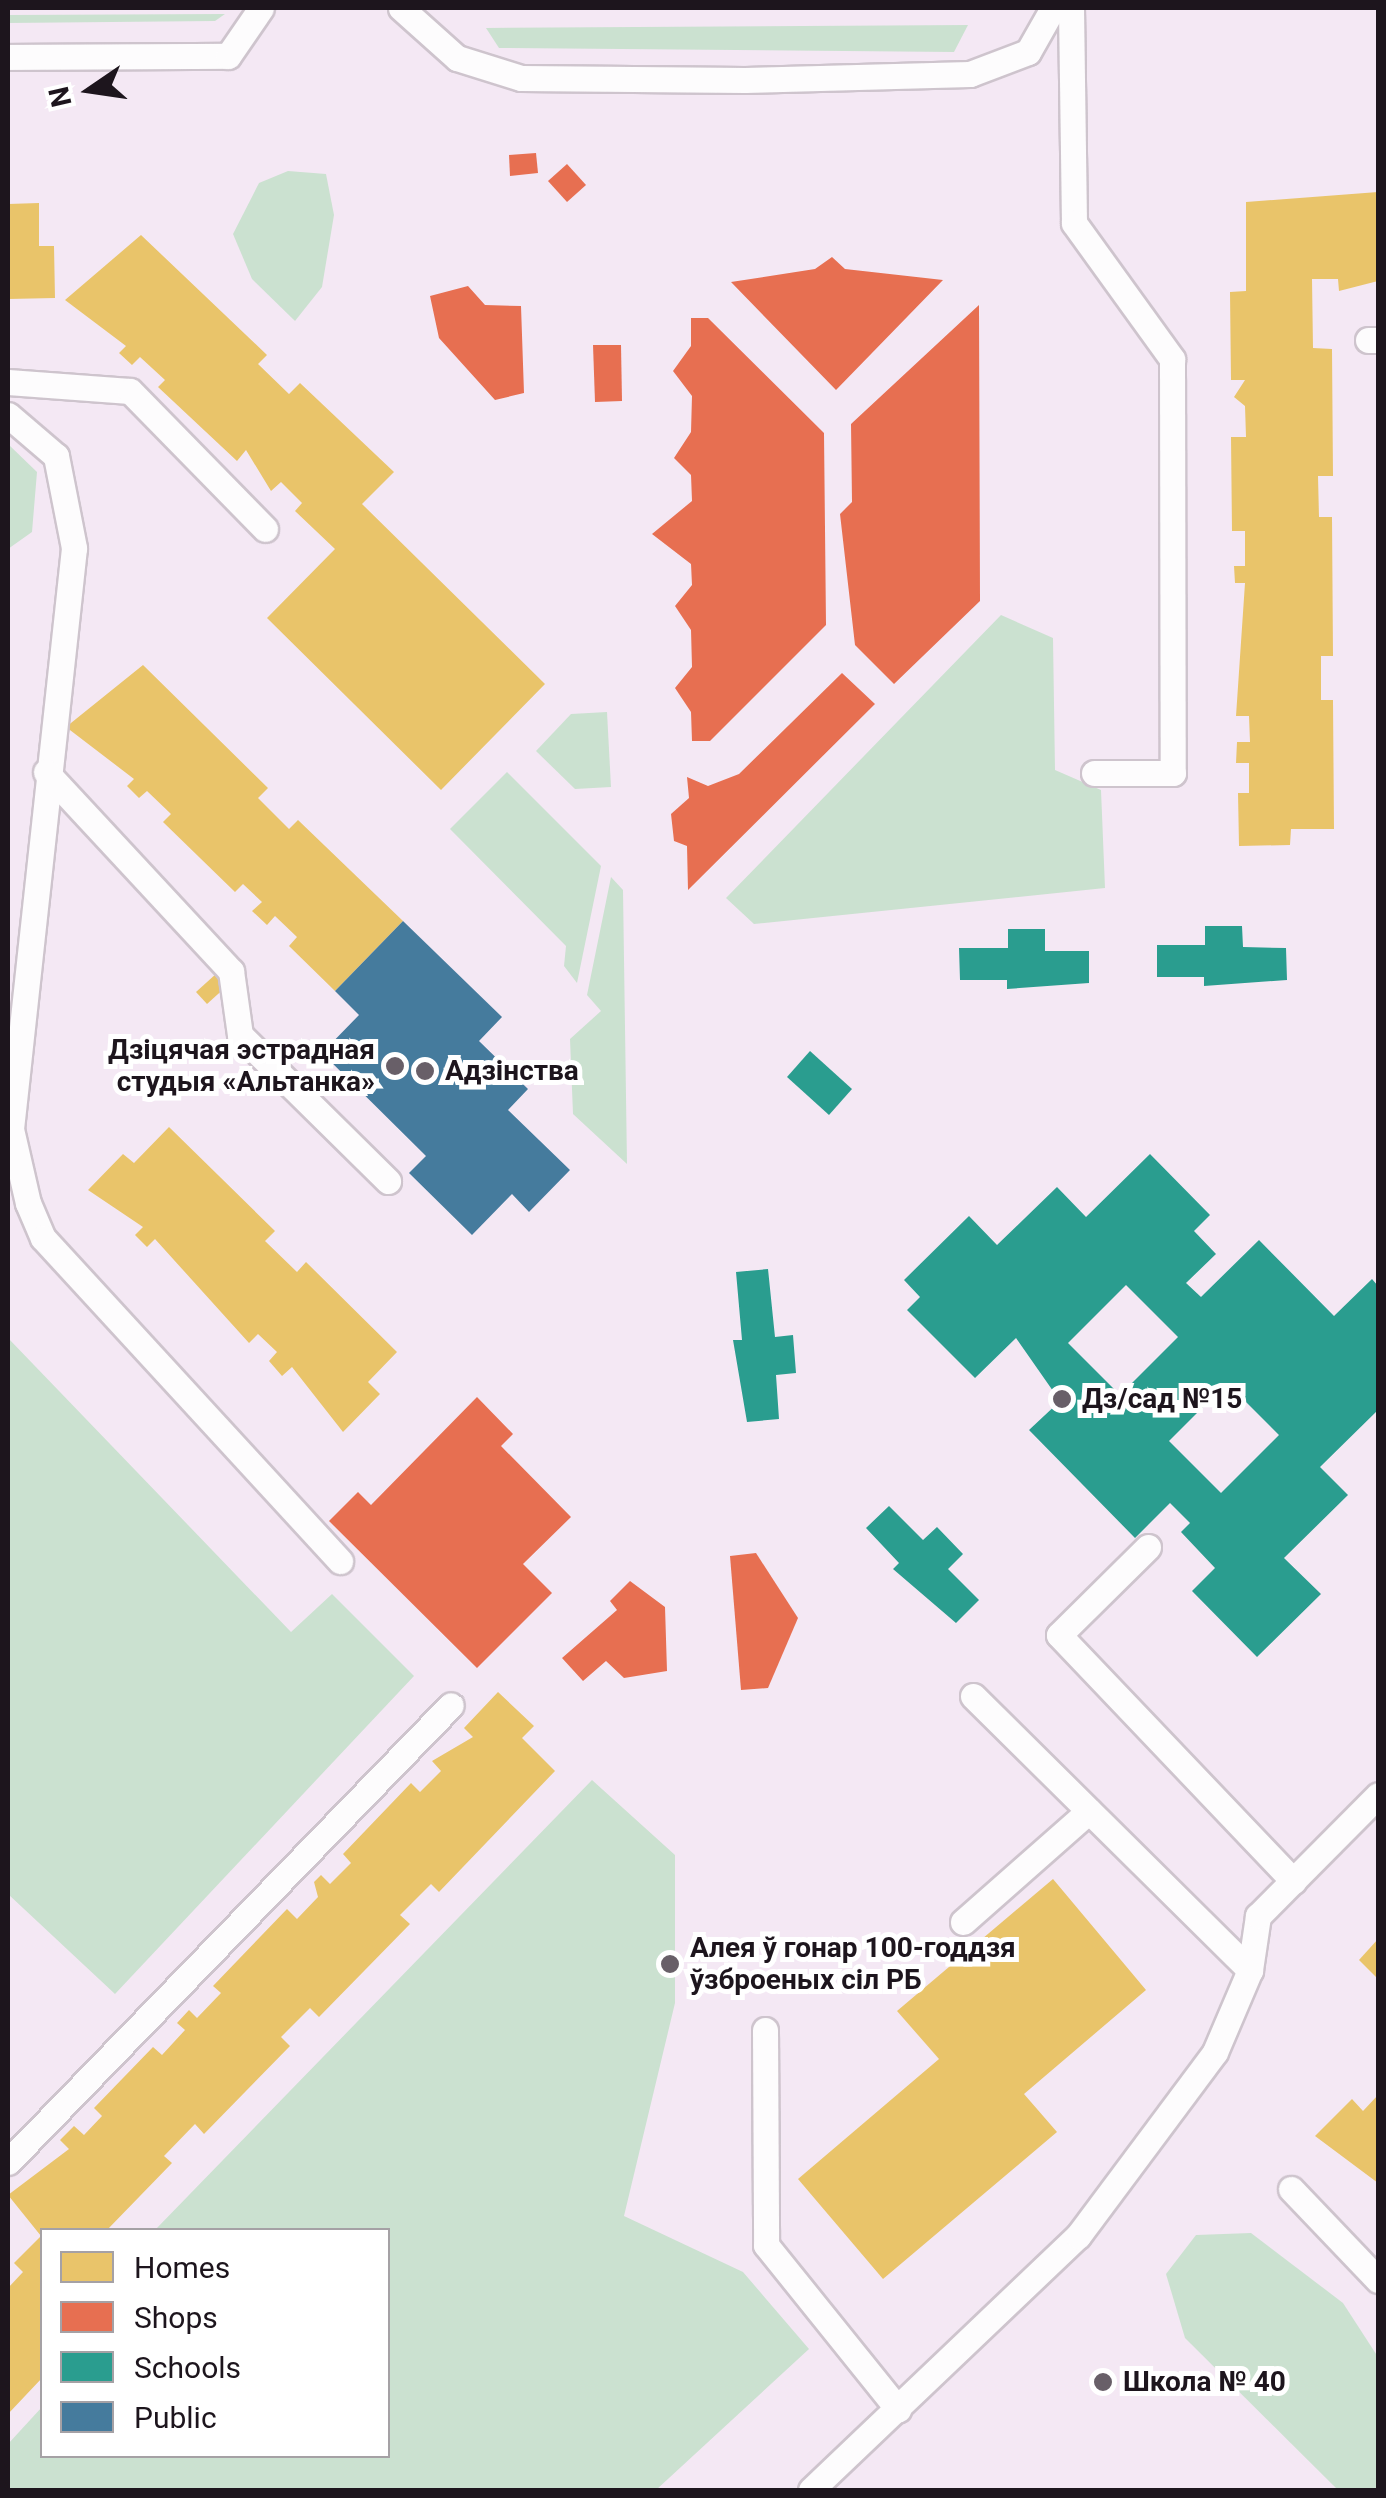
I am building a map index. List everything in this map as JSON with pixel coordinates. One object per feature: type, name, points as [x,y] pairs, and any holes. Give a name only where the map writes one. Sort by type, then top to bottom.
[{"type":"lane","points":[[8,58],[228,56],[261,8]]},
{"type":"lane","points":[[401,8],[457,58],[521,78],[726,80],[970,74],[1028,52],[1054,8]]},
{"type":"lane","points":[[1070,8],[1074,224],[1172,358],[1173,773],[1094,773]]},
{"type":"lane","points":[[8,382],[130,390],[264,529]]},
{"type":"lane","points":[[8,414],[56,456],[74,548],[46,772],[11,1129],[28,1203],[43,1238],[340,1561]]},
{"type":"lane","points":[[46,772],[231,971],[240,1035],[388,1181]]},
{"type":"lane","points":[[1148,1547],[1059,1635],[1293,1882]]},
{"type":"lane","points":[[973,1696],[1250,1970]]},
{"type":"lane","points":[[8,2162],[451,1705]]},
{"type":"lane","points":[[811,2490],[1078,2236],[1215,2052],[1250,1970],[1258,1916],[1378,1795]]},
{"type":"lane","points":[[963,1922],[1089,1812]]},
{"type":"lane","points":[[764,2030],[766,2244],[898,2409]]},
{"type":"lane","points":[[1292,2189],[1378,2280]]},
{"type":"green space","points":[[225,14],[215,21],[8,23],[8,15]]},
{"type":"green space","points":[[968,25],[954,52],[499,48],[486,28]]},
{"type":"green space","points":[[288,171],[326,174],[334,215],[322,287],[295,321],[252,279],[233,234],[259,183]]},
{"type":"green space","points":[[8,444],[37,472],[32,532],[8,549]]},
{"type":"green space","points":[[1001,615],[1053,638],[1055,770],[1101,790],[1105,888],[754,924],[726,898]]},
{"type":"green space","points":[[607,712],[611,787],[575,789],[536,751],[571,714]]},
{"type":"green space","points":[[507,772],[601,866],[577,983],[564,966],[566,946],[450,829]]},
{"type":"green space","points":[[611,877],[623,890],[627,1164],[573,1114],[570,1039],[601,1011],[587,995]]},
{"type":"green space","points":[[8,1338],[291,1632],[332,1594],[414,1676],[115,1994],[8,1894]]},
{"type":"green space","points":[[592,1780],[675,1855],[675,2003],[624,2216],[743,2272],[809,2349],[656,2490],[8,2490],[8,2444],[40,2409],[40,2458],[390,2458],[390,2228],[157,2228]]},
{"type":"green space","points":[[1251,2233],[1343,2303],[1378,2357],[1378,2490],[1338,2490],[1185,2338],[1166,2274],[1196,2235]]},
{"type":"building: Homes","points":[[1378,192],[1378,281],[1339,291],[1338,279],[1312,279],[1313,348],[1332,349],[1333,476],[1318,476],[1319,517],[1332,517],[1333,656],[1321,656],[1321,700],[1333,700],[1334,829],[1291,829],[1290,845],[1239,846],[1238,793],[1249,793],[1249,763],[1236,763],[1237,742],[1250,742],[1249,716],[1236,716],[1245,583],[1235,583],[1234,566],[1245,566],[1245,531],[1232,531],[1231,437],[1246,437],[1245,406],[1234,397],[1245,380],[1231,380],[1230,292],[1246,291],[1246,202]]},
{"type":"building: Homes","points":[[39,203],[39,246],[54,246],[55,298],[8,299],[8,204]]},
{"type":"building: Homes","points":[[141,235],[267,355],[258,364],[289,394],[300,383],[394,472],[362,504],[545,684],[441,790],[267,618],[335,549],[295,511],[302,503],[281,482],[271,491],[246,450],[237,461],[158,387],[165,380],[140,357],[132,365],[119,353],[126,346],[65,300]]},
{"type":"building: Homes","points":[[143,665],[268,788],[258,798],[289,829],[298,820],[403,921],[335,991],[289,946],[297,937],[275,916],[267,925],[252,911],[262,902],[243,884],[235,892],[163,822],[171,814],[147,791],[139,798],[127,786],[134,779],[66,727]]},
{"type":"building: Homes","points":[[217,973],[228,985],[207,1004],[196,992]]},
{"type":"building: Homes","points":[[169,1127],[275,1231],[265,1241],[297,1272],[306,1262],[397,1352],[368,1382],[380,1394],[343,1432],[292,1367],[282,1376],[269,1361],[277,1352],[258,1334],[249,1343],[155,1239],[147,1247],[135,1235],[143,1227],[88,1190],[123,1154],[134,1163]]},
{"type":"building: Homes","points":[[498,1692],[534,1726],[522,1738],[555,1771],[439,1892],[431,1884],[400,1915],[410,1924],[319,2017],[310,2008],[281,2037],[290,2046],[204,2134],[195,2124],[164,2156],[172,2163],[109,2228],[40,2228],[40,2235],[8,2195],[69,2149],[60,2140],[74,2126],[84,2135],[102,2116],[94,2108],[153,2047],[162,2055],[185,2030],[177,2023],[189,2010],[197,2018],[221,1993],[213,1986],[287,1909],[297,1919],[318,1897],[314,1882],[321,1875],[330,1884],[351,1863],[343,1854],[411,1783],[420,1792],[441,1771],[432,1761],[473,1737],[464,1728]]},
{"type":"building: Homes","points":[[1053,1879],[1146,1990],[1024,2094],[1057,2132],[883,2279],[798,2179],[939,2059],[897,2011]]},
{"type":"building: Homes","points":[[1378,1939],[1378,1979],[1359,1960]]},
{"type":"building: Homes","points":[[1378,2095],[1378,2183],[1315,2136],[1352,2099],[1363,2111]]},
{"type":"building: Homes","points":[[40,2237],[40,2380],[8,2414],[8,2288],[23,2272],[14,2263]]},
{"type":"building: Shops","points":[[536,153],[538,173],[510,176],[509,155]]},
{"type":"building: Shops","points":[[567,164],[586,185],[567,202],[548,181]]},
{"type":"building: Shops","points":[[832,257],[845,269],[943,280],[836,390],[731,282],[815,269]]},
{"type":"building: Shops","points":[[468,286],[485,305],[521,306],[524,393],[495,400],[439,338],[430,296]]},
{"type":"building: Shops","points":[[979,305],[980,601],[894,684],[855,645],[840,514],[852,502],[851,424]]},
{"type":"building: Shops","points":[[691,318],[708,318],[824,433],[826,625],[710,741],[692,741],[691,712],[675,688],[692,667],[691,630],[675,606],[692,585],[691,564],[652,534],[692,501],[691,475],[674,458],[691,432],[692,396],[673,371],[691,346]]},
{"type":"building: Shops","points":[[593,345],[621,345],[622,401],[595,402]]},
{"type":"building: Shops","points":[[842,673],[875,704],[688,890],[687,846],[674,841],[671,814],[689,798],[687,777],[708,786],[739,774]]},
{"type":"building: Shops","points":[[477,1397],[513,1434],[501,1446],[571,1517],[523,1564],[552,1593],[477,1668],[329,1521],[358,1492],[371,1505]]},
{"type":"building: Shops","points":[[756,1553],[798,1618],[768,1688],[741,1690],[730,1556]]},
{"type":"building: Shops","points":[[630,1581],[665,1607],[667,1671],[624,1678],[606,1661],[583,1681],[562,1658],[617,1610],[610,1601]]},
{"type":"building: Schools","points":[[1205,926],[1242,926],[1243,947],[1286,948],[1287,980],[1204,986],[1204,977],[1157,977],[1157,945],[1205,945]]},
{"type":"building: Schools","points":[[1008,929],[1045,929],[1045,951],[1089,951],[1089,983],[1007,989],[1007,980],[960,980],[959,948],[1008,948]]},
{"type":"building: Schools","points":[[810,1051],[852,1089],[829,1115],[787,1077]]},
{"type":"building: Schools","points":[[1150,1154],[1210,1215],[1194,1231],[1216,1254],[1186,1283],[1201,1297],[1259,1240],[1334,1316],[1372,1279],[1378,1286],[1378,1410],[1320,1467],[1348,1495],[1284,1558],[1321,1594],[1257,1657],[1192,1591],[1215,1568],[1181,1532],[1190,1523],[1170,1503],[1135,1538],[1029,1430],[1060,1401],[1016,1338],[975,1378],[907,1310],[920,1297],[904,1280],[969,1216],[997,1245],[1057,1187],[1086,1217]],"holes":[[[1126,1285],[1178,1337],[1120,1395],[1068,1343]],[[1227,1383],[1279,1435],[1221,1493],[1169,1441]]]},
{"type":"building: Schools","points":[[768,1269],[775,1337],[793,1335],[796,1373],[776,1375],[779,1419],[747,1422],[733,1340],[742,1340],[736,1272]]},
{"type":"building: Schools","points":[[889,1506],[923,1540],[937,1527],[963,1554],[948,1569],[979,1600],[956,1623],[893,1569],[899,1563],[866,1528]]},
{"type":"building: Public","name":"Адзінства","points":[[403,921],[502,1017],[479,1041],[528,1089],[508,1110],[570,1170],[529,1212],[512,1194],[472,1235],[409,1173],[426,1156],[322,1053],[359,1015],[335,991]]},
{"type":"place","name":"Дзіцячая эстрадная студыя «Альтанка»","points":[[395,1066]]},
{"type":"place","name":"Адзінства","points":[[425,1071]]},
{"type":"place","name":"Дз/сад №15","points":[[1062,1399]]},
{"type":"place","name":"Алея ў гонар 100-годдзя ўзброеных сіл РБ","points":[[670,1964]]},
{"type":"place","name":"Школа № 40","points":[[1103,2382]]}]
